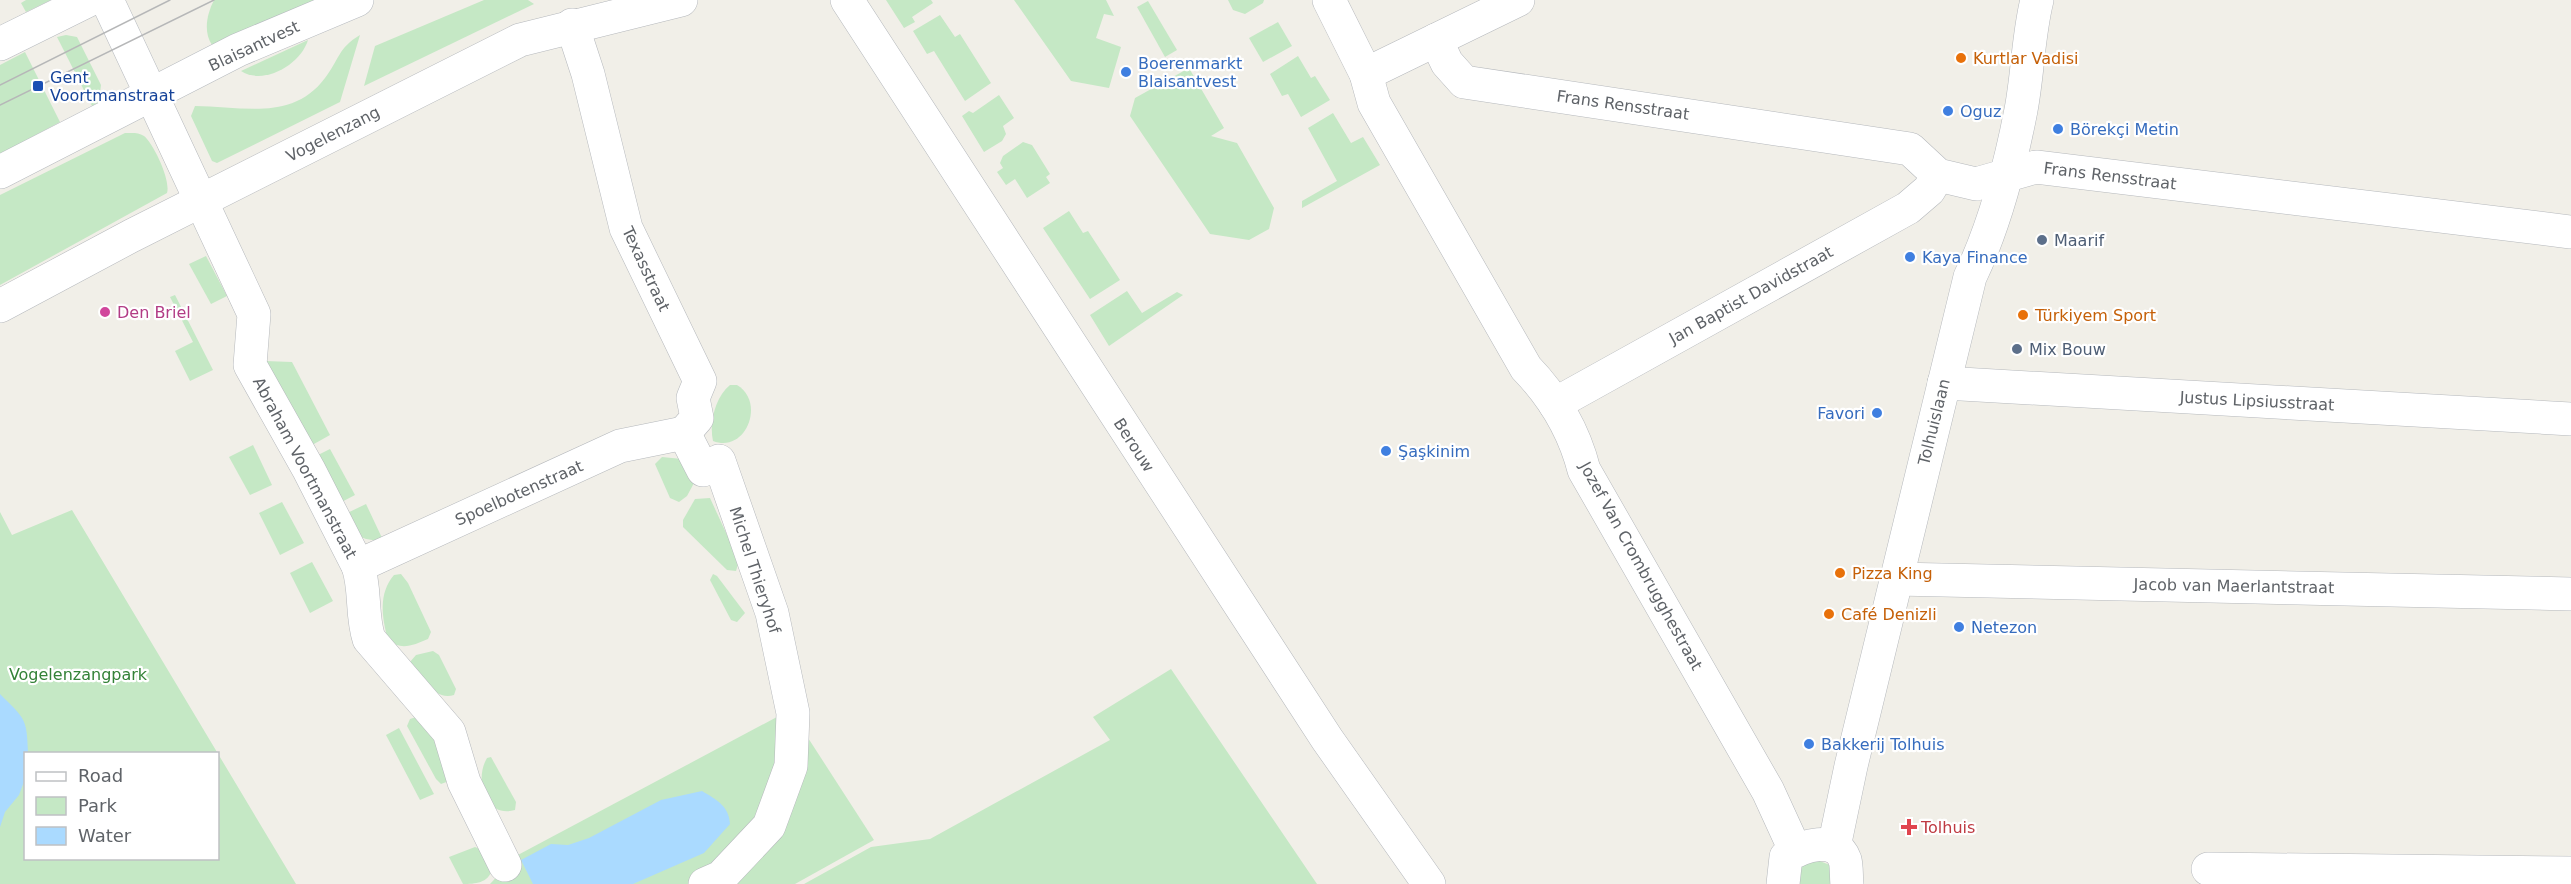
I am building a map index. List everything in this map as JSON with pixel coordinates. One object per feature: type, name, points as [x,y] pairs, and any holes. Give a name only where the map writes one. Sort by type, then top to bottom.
[{"type":"street","points":[[0,44],[89,0]]},
{"type":"street","points":[[107,0],[152,96]]},
{"type":"street","name":"Blaisantvest","points":[[0,172],[238,50],[357,0]]},
{"type":"street","name":"Vogelenzang","points":[[0,306],[202,200],[520,40],[572,25],[681,0]]},
{"type":"street","name":"Berouw","points":[[847,0],[1315,720],[1429,884]]},
{"type":"street","name":"Jozef Van Crombrugghestraat","points":[[1329,0],[1366,74],[1374,103],[1526,368],[1545,389],[1576,441],[1584,470],[1768,791],[1796,850]]},
{"type":"street","points":[[1366,74],[1518,0]]},
{"type":"street","name":"Tolhuislaan","points":[[1834,847],[1896,579],[1970,277],[1989,237],[2021,109],[2028,40],[2037,0]]},
{"type":"street","name":"Texasstraat","points":[[572,25],[588,74],[626,228],[700,381],[693,398],[697,418],[684,433]]},
{"type":"street","name":"Frans Rensstraat","points":[[1436,40],[1447,63],[1464,82],[1910,149],[1938,175],[1976,184],[2036,167],[2571,232]]},
{"type":"street","name":"Abraham Voortmanstraat","points":[[152,96],[254,314],[250,365],[309,470],[358,566],[363,579],[364,624],[369,639],[449,732],[464,782],[509,876]]},
{"type":"street","name":"Jan Baptist Davidstraat","points":[[1554,404],[1908,208],[1929,190],[1938,175]]},
{"type":"street","name":"Justus Lipsiusstraat","points":[[1944,383],[2571,419]]},
{"type":"street","name":"Spoelbotenstraat","points":[[358,566],[620,446],[684,433]]},
{"type":"street","name":"Michel Thieryhof","points":[[684,433],[703,470],[719,461],[772,613],[793,713],[791,766],[769,826],[721,877],[705,884]]},
{"type":"street","name":"Jacob van Maerlantstraat","points":[[1896,579],[2571,594]]},
{"type":"street","points":[[1783,884],[1786,857],[1808,845],[1834,847],[1846,861],[1846,884]]},
{"type":"street","points":[[2208,869],[2571,873]]},
{"type":"green space","points":[[26,0],[51,0],[26,12],[21,3]]},
{"type":"green space","points":[[214,0],[319,0],[212,45],[209,40],[207,22]]},
{"type":"green space","points":[[484,0],[528,0],[534,4],[364,86],[375,46]]},
{"type":"green space","points":[[886,0],[931,0],[933,3],[912,17],[915,22],[904,28]]},
{"type":"green space","points":[[1014,0],[1106,0],[1114,16],[1104,14],[1096,38],[1121,47],[1109,88],[1071,81]]},
{"type":"green space","points":[[1228,0],[1264,0],[1263,3],[1245,14],[1233,10]]},
{"type":"green space","points":[[1148,1],[1177,50],[1165,57],[1137,7]]},
{"type":"green space","points":[[940,15],[955,37],[960,34],[991,83],[965,101],[934,51],[927,54],[913,31]]},
{"type":"green space","points":[[1278,22],[1292,46],[1263,62],[1249,38]]},
{"type":"green space","points":[[66,35],[77,37],[101,85],[99,102],[92,106],[57,37]]},
{"type":"green space","points":[[360,35],[340,102],[217,163],[212,161],[191,116],[195,106],[265,109],[297,101],[312,92],[325,78],[347,45]]},
{"type":"green space","points":[[308,40],[298,57],[281,70],[260,76],[241,71]]},
{"type":"green space","points":[[25,52],[60,122],[0,154],[0,65]]},
{"type":"green space","points":[[1298,56],[1311,78],[1315,76],[1330,100],[1301,117],[1288,94],[1282,96],[1270,74]]},
{"type":"green space","points":[[1189,68],[1224,128],[1211,136],[1237,143],[1274,208],[1269,229],[1249,240],[1210,234],[1130,116],[1135,98]]},
{"type":"green space","points":[[999,95],[1014,118],[1003,126],[1006,134],[1002,141],[984,152],[962,116],[969,111],[973,113]]},
{"type":"green space","points":[[1333,113],[1351,143],[1363,137],[1380,165],[1302,208],[1302,201],[1337,181],[1308,128]]},
{"type":"green space","points":[[125,133],[139,134],[148,140],[164,172],[168,187],[167,193],[0,285],[0,195]]},
{"type":"green space","points":[[1023,142],[1032,145],[1050,174],[1046,177],[1050,183],[1027,198],[1015,179],[1006,185],[997,172],[1003,168],[1000,163],[1003,156]]},
{"type":"green space","points":[[1069,211],[1083,233],[1088,231],[1120,280],[1090,299],[1043,228]]},
{"type":"green space","points":[[206,256],[227,296],[211,304],[189,264]]},
{"type":"green space","points":[[1127,291],[1142,313],[1177,292],[1183,295],[1109,346],[1090,315]]},
{"type":"green space","points":[[175,295],[213,370],[190,381],[175,351],[193,342],[170,297]]},
{"type":"green space","points":[[265,361],[292,362],[330,435],[305,449]]},
{"type":"green space","points":[[730,385],[737,385],[746,393],[751,414],[748,424],[735,440],[725,443],[713,441],[714,411],[720,396]]},
{"type":"green space","points":[[253,445],[272,485],[250,495],[229,457]]},
{"type":"green space","points":[[330,449],[355,495],[334,506],[310,459]]},
{"type":"green space","points":[[662,457],[682,459],[694,483],[687,496],[679,502],[670,498],[655,464]]},
{"type":"green space","points":[[710,498],[739,561],[736,571],[727,570],[683,527],[683,520],[695,499]]},
{"type":"green space","points":[[282,502],[304,543],[280,555],[259,513]]},
{"type":"green space","points":[[366,504],[383,540],[363,538],[341,516]]},
{"type":"green space","name":"Vogelenzangpark","points":[[72,510],[217,752],[24,752],[24,860],[219,860],[219,755],[296,884],[0,884],[0,512],[12,535]]},
{"type":"green space","points":[[312,562],[333,601],[310,613],[290,573]]},
{"type":"green space","points":[[401,574],[408,583],[431,632],[428,639],[408,646],[398,645],[388,640],[383,614],[385,590],[394,575]]},
{"type":"green space","points":[[713,574],[717,576],[745,613],[737,622],[731,620],[710,580]]},
{"type":"green space","points":[[433,651],[439,655],[456,689],[454,695],[447,696],[434,691],[410,662],[416,655]]},
{"type":"green space","points":[[1171,669],[1317,884],[804,884],[871,847],[930,839],[1110,740],[1093,717]]},
{"type":"green space","points":[[790,710],[874,840],[795,884],[490,884],[516,856]]},
{"type":"green space","points":[[419,716],[429,722],[449,781],[441,784],[436,779],[407,726],[410,719]]},
{"type":"green space","points":[[399,728],[434,794],[420,800],[386,735]]},
{"type":"green space","points":[[491,757],[516,802],[515,810],[496,809],[485,795],[482,786],[483,767],[487,758]]},
{"type":"green space","points":[[475,847],[482,850],[492,870],[484,880],[463,884],[449,857]]},
{"type":"green space","points":[[1817,860],[1830,865],[1834,884],[1793,884],[1795,868]]},
{"type":"water","points":[[0,694],[23,720],[27,733],[28,752],[24,752],[24,782],[19,795],[5,812],[0,827]]},
{"type":"water","points":[[702,791],[725,808],[730,824],[704,853],[633,884],[533,884],[521,860],[551,844],[568,845],[589,838],[661,800]]},
{"type":"tram line","points":[[0,85],[170,0]]},
{"type":"tram line","points":[[0,105],[214,0]]},
{"type":"place","name":"Kurtlar Vadisi","points":[[1961,58]]},
{"type":"place","name":"Boerenmarkt Blaisantvest","points":[[1126,72]]},
{"type":"place","name":"Gent Voortmanstraat","points":[[38,86]]},
{"type":"place","name":"Oguz","points":[[1948,111]]},
{"type":"place","name":"Börekçi Metin","points":[[2058,129]]},
{"type":"place","name":"Maarif","points":[[2042,240]]},
{"type":"place","name":"Kaya Finance","points":[[1910,257]]},
{"type":"place","name":"Den Briel","points":[[105,312]]},
{"type":"place","name":"Türkiyem Sport","points":[[2023,315]]},
{"type":"place","name":"Mix Bouw","points":[[2017,349]]},
{"type":"place","name":"Favori","points":[[1877,413]]},
{"type":"place","name":"Şaşkinim","points":[[1386,451]]},
{"type":"place","name":"Pizza King","points":[[1840,573]]},
{"type":"place","name":"Café Denizli","points":[[1829,614]]},
{"type":"place","name":"Netezon","points":[[1959,627]]},
{"type":"place","name":"Bakkerij Tolhuis","points":[[1809,744]]},
{"type":"place","name":"Tolhuis","points":[[1909,827]]}]
